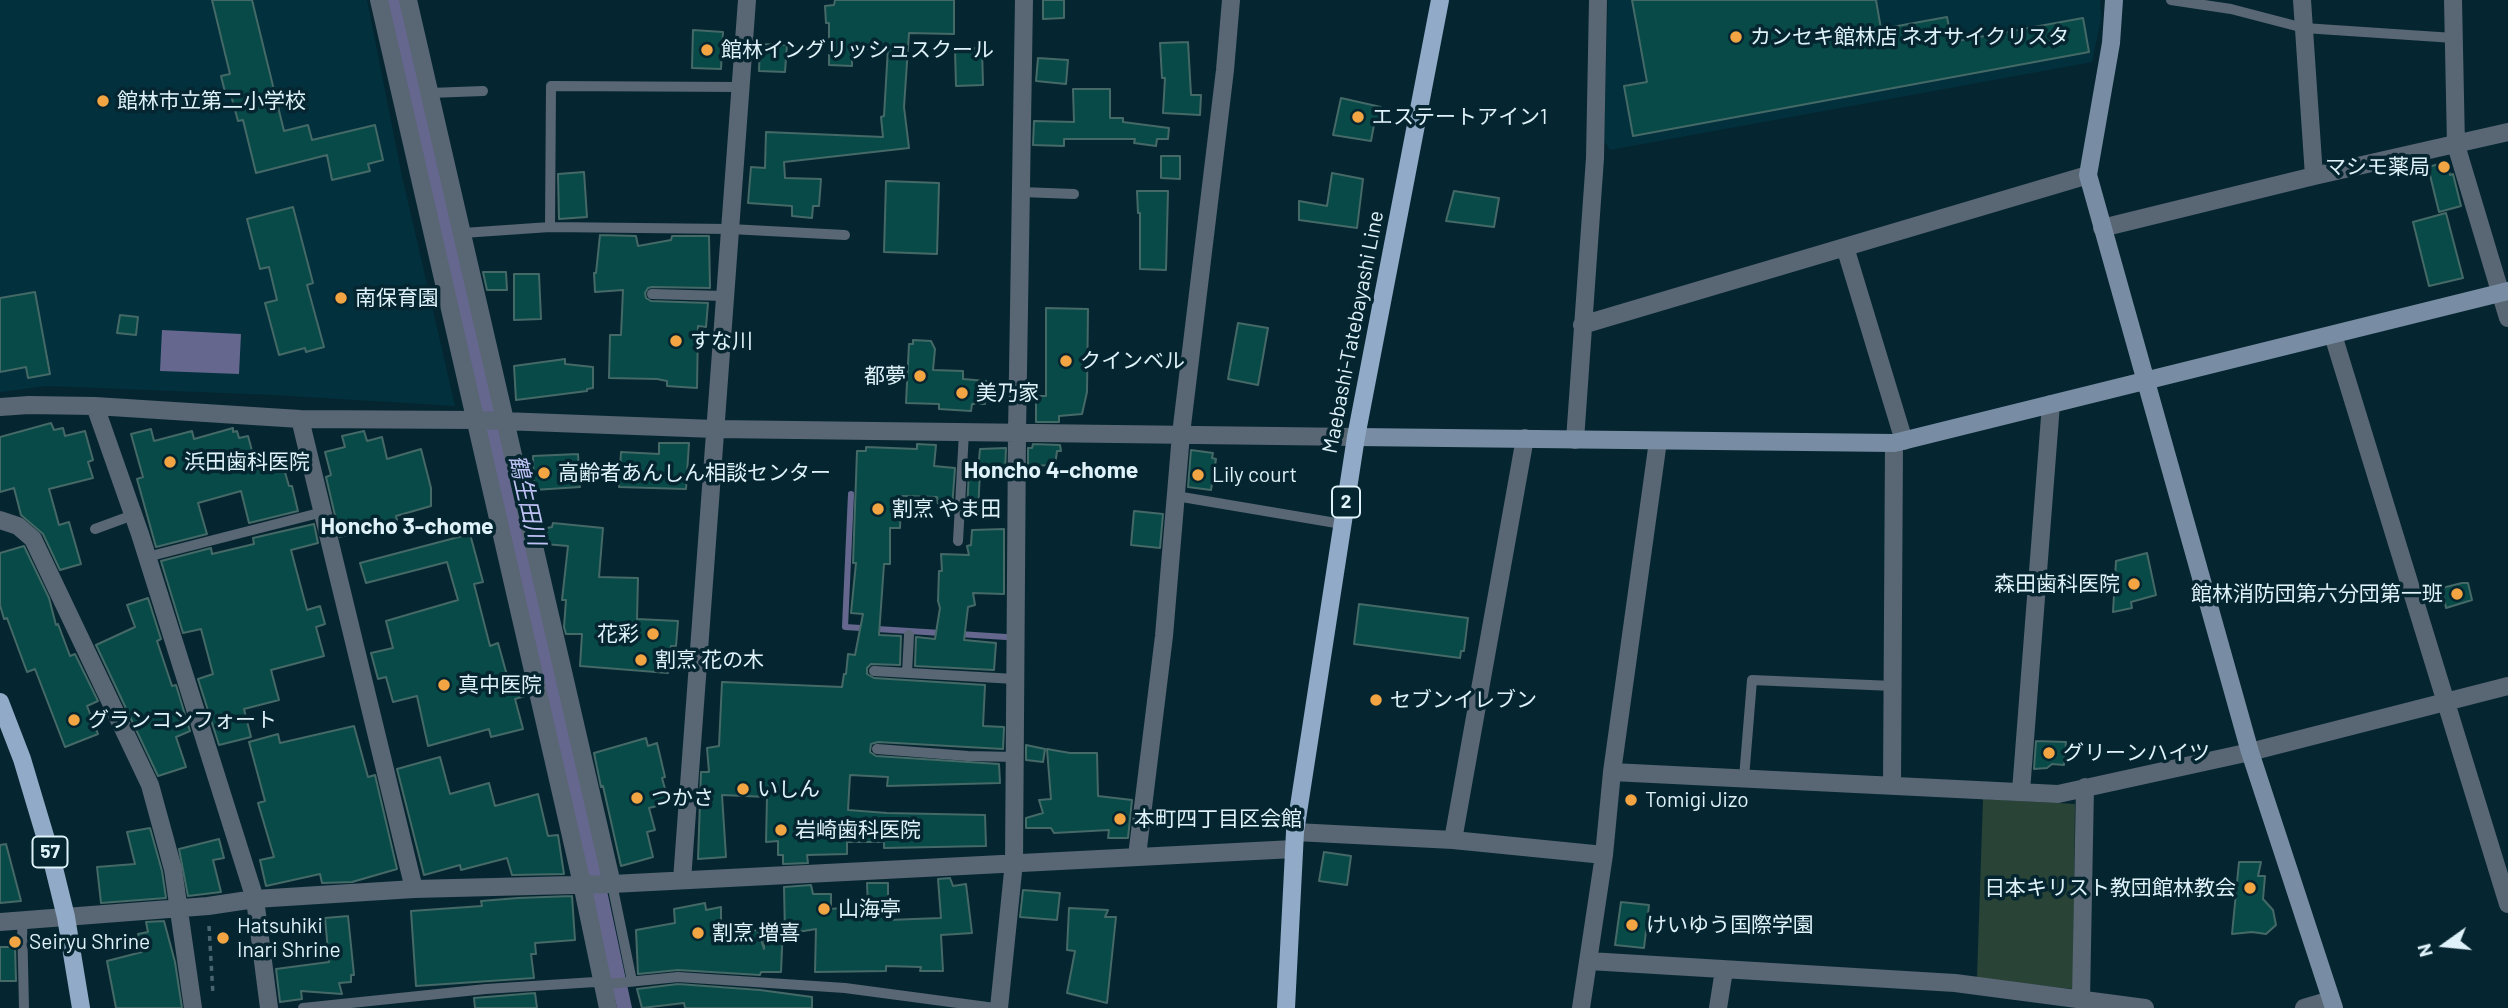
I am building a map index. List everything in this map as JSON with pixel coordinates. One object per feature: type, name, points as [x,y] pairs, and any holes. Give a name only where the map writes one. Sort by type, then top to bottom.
[{"type":"main road","name":"Maebashi-Tatebayashi Line","points":[[1286,1008],[1294,840],[1342,524],[1356,436],[1440,0]]},
{"type":"main road","name":"57","points":[[0,702],[38,807],[66,917],[81,1008]]},
{"type":"street","points":[[379,0],[584,884],[606,983],[608,1008]]},
{"type":"street","points":[[408,0],[610,884]]},
{"type":"street","points":[[682,880],[747,0]]},
{"type":"street","points":[[997,1008],[1014,862],[1024,0]]},
{"type":"street","points":[[1137,856],[1164,636],[1181,434],[1231,0]]},
{"type":"street","points":[[1575,440],[1595,158],[1598,0]]},
{"type":"street","points":[[2114,0],[2111,43],[2088,175],[2250,752],[2332,1004],[2304,1008]]},
{"type":"street","points":[[2302,0],[2314,176]]},
{"type":"street","points":[[2453,0],[2456,145],[2504,292],[2508,318]]},
{"type":"street","points":[[2102,228],[2508,132]]},
{"type":"street","points":[[1583,325],[2088,175]]},
{"type":"street","points":[[1845,247],[1899,442],[1892,785]]},
{"type":"street","points":[[0,407],[95,406],[300,419],[478,420],[715,429],[1899,442],[2504,292]]},
{"type":"street","points":[[2333,335],[2508,904]]},
{"type":"street","points":[[2021,791],[2051,404]]},
{"type":"street","points":[[95,406],[147,557],[255,899],[269,1008]]},
{"type":"street","points":[[300,419],[414,888]]},
{"type":"street","points":[[1452,840],[1525,438]]},
{"type":"street","points":[[1581,1008],[1604,855],[1612,772],[1658,441]]},
{"type":"street","points":[[0,520],[18,526],[33,539],[150,785],[173,869],[193,1008]]},
{"type":"street","points":[[1612,772],[2058,794],[2250,752],[2508,686]]},
{"type":"street","points":[[2081,999],[2085,788]]},
{"type":"street","points":[[0,922],[414,888],[610,884],[1137,856],[1294,840],[1452,840],[1604,855]]},
{"type":"street","points":[[1589,961],[1955,983],[2145,1008]]},
{"type":"street","points":[[1717,1008],[1724,970]]},
{"type":"lane","points":[[2171,0],[2231,9],[2304,28],[2454,38]]},
{"type":"lane","points":[[550,227],[551,86],[741,87]]},
{"type":"lane","points":[[430,93],[483,91]]},
{"type":"lane","points":[[1021,192],[1074,194]]},
{"type":"lane","points":[[463,233],[550,227],[730,229],[845,236]]},
{"type":"lane","points":[[652,294],[725,296]]},
{"type":"lane","points":[[958,541],[964,432]]},
{"type":"lane","points":[[1176,496],[1342,524]]},
{"type":"lane","points":[[147,557],[323,512]]},
{"type":"lane","points":[[95,529],[133,514]]},
{"type":"lane","points":[[907,673],[909,635]]},
{"type":"lane","points":[[874,671],[1015,679]]},
{"type":"lane","points":[[1744,778],[1752,680],[1893,686]]},
{"type":"lane","points":[[877,749],[1015,757]]},
{"type":"lane","points":[[610,884],[630,981]]},
{"type":"lane","points":[[22,920],[24,1008]]},
{"type":"lane","points":[[303,1008],[486,989],[678,977],[845,988],[997,1008]]},
{"type":"path","points":[[208,906],[213,995]]},
{"type":"shaded area","points":[[0,0],[367,0],[402,176],[455,406],[274,395],[47,386],[0,392]]},
{"type":"shaded area","points":[[387,0],[402,0],[602,867],[632,1008],[617,1008]]},
{"type":"shaded area","points":[[1608,0],[2100,0],[2101,19],[2092,62],[1610,150],[1604,141]]},
{"type":"shaded area","points":[[162,330],[241,334],[239,374],[160,371]]},
{"type":"green space","points":[[1983,799],[2075,804],[2073,989],[1977,978]]},
{"type":"building","points":[[212,0],[252,0],[284,131],[308,125],[312,140],[375,125],[383,160],[368,164],[370,171],[332,180],[327,155],[256,173],[243,120],[238,121],[231,95],[226,96],[221,76],[230,74]]},
{"type":"building","points":[[835,0],[954,0],[954,34],[909,33],[904,107],[909,148],[784,162],[785,178],[821,179],[819,206],[813,206],[812,218],[792,216],[792,206],[748,203],[751,167],[765,168],[766,132],[883,137],[881,117],[884,116],[888,47],[852,50],[852,66],[829,65],[829,23],[826,23],[825,6],[834,5]]},
{"type":"building","points":[[1043,0],[1064,0],[1064,18],[1043,19]]},
{"type":"building","points":[[1632,0],[1876,0],[1881,29],[1947,17],[1952,42],[2083,18],[2089,52],[1633,136],[1624,86],[1647,82]]},
{"type":"building","name":"館林イングリッシュスクール","points":[[693,30],[723,32],[721,69],[692,68]]},
{"type":"building","points":[[1188,42],[1191,95],[1201,95],[1200,115],[1163,113],[1165,78],[1162,78],[1160,43]]},
{"type":"building","points":[[760,44],[787,45],[785,72],[759,71]]},
{"type":"building","points":[[982,48],[983,85],[956,86],[955,49]]},
{"type":"building","points":[[1038,58],[1068,60],[1066,84],[1036,81]]},
{"type":"building","points":[[1073,89],[1110,89],[1110,118],[1123,118],[1123,122],[1169,128],[1168,139],[1157,139],[1156,146],[1134,143],[1135,139],[1064,139],[1064,146],[1033,145],[1034,121],[1074,122]]},
{"type":"building","name":"エステートアイン1","points":[[1341,98],[1381,107],[1371,141],[1333,135]]},
{"type":"building","points":[[1161,156],[1180,156],[1180,179],[1161,178]]},
{"type":"building","points":[[2447,162],[2461,206],[2439,212],[2428,167]]},
{"type":"building","points":[[584,172],[587,217],[559,219],[558,174]]},
{"type":"building","points":[[1332,173],[1363,179],[1357,228],[1299,220],[1299,201],[1327,206]]},
{"type":"building","points":[[886,181],[939,183],[937,254],[884,252]]},
{"type":"building","points":[[1137,191],[1168,191],[1166,270],[1140,269],[1140,213]]},
{"type":"building","points":[[1454,191],[1499,198],[1494,227],[1446,221]]},
{"type":"building","points":[[293,207],[313,283],[307,285],[324,347],[306,352],[305,348],[279,355],[265,303],[277,300],[269,267],[260,269],[247,219]]},
{"type":"building","points":[[2446,213],[2463,278],[2429,286],[2413,222]]},
{"type":"building","points":[[600,235],[636,236],[638,246],[671,240],[672,236],[709,236],[710,288],[652,287],[645,293],[646,298],[651,301],[708,303],[706,327],[698,326],[697,388],[667,386],[667,381],[657,379],[609,378],[610,335],[621,335],[623,290],[595,292],[594,273]]},
{"type":"building","points":[[483,272],[506,272],[507,290],[487,290]]},
{"type":"building","points":[[514,274],[539,274],[541,319],[514,320]]},
{"type":"building","points":[[35,292],[50,374],[28,378],[26,367],[0,372],[0,298]]},
{"type":"building","name":"クインベル","points":[[1046,308],[1088,309],[1087,392],[1082,414],[1059,416],[1059,422],[1036,422],[1036,396],[1046,396]]},
{"type":"building","points":[[120,315],[138,317],[136,335],[117,333]]},
{"type":"building","points":[[1238,323],[1268,328],[1258,385],[1228,379]]},
{"type":"building","points":[[913,340],[931,341],[935,349],[933,370],[963,371],[963,379],[986,381],[985,404],[972,404],[971,411],[939,409],[939,404],[906,403],[909,344],[913,344]]},
{"type":"building","points":[[565,359],[565,364],[593,367],[593,388],[516,400],[514,366]]},
{"type":"building","points":[[51,423],[54,430],[63,428],[65,436],[85,431],[93,460],[88,462],[93,478],[49,489],[59,525],[69,522],[81,564],[60,570],[43,534],[21,515],[14,488],[0,492],[0,437]]},
{"type":"building","points":[[233,428],[239,438],[248,436],[257,469],[282,462],[298,511],[249,523],[241,491],[198,503],[207,534],[156,547],[137,479],[143,477],[131,434],[151,429],[154,441],[192,431],[194,439]]},
{"type":"building","points":[[364,431],[367,441],[382,437],[387,459],[421,449],[431,488],[431,506],[396,516],[397,520],[340,537],[326,477],[331,475],[325,452],[345,447],[342,436]]},
{"type":"building","points":[[659,443],[689,443],[686,489],[619,487],[621,452],[659,454]]},
{"type":"building","points":[[917,444],[936,445],[934,466],[955,468],[952,508],[938,505],[937,497],[901,496],[900,528],[890,528],[890,564],[884,564],[879,635],[901,636],[900,665],[871,664],[867,668],[867,674],[874,678],[985,685],[983,726],[1004,727],[1003,749],[878,742],[871,744],[870,752],[876,756],[999,764],[1000,783],[887,786],[888,777],[850,775],[848,810],[985,815],[986,846],[884,848],[884,842],[847,842],[847,854],[807,855],[808,863],[783,864],[783,855],[778,855],[778,841],[766,842],[767,797],[722,795],[726,857],[698,859],[701,772],[709,772],[707,748],[719,746],[722,682],[842,687],[848,654],[855,655],[863,614],[851,613],[856,563],[853,563],[857,451],[866,451],[866,447],[917,449]]},
{"type":"building","points":[[1033,444],[1060,445],[1061,451],[1057,451],[1055,465],[1028,466],[1028,448],[1032,448]]},
{"type":"building","points":[[1006,448],[1005,471],[980,471],[978,513],[967,511],[969,469],[978,470],[980,449]]},
{"type":"building","name":"Lily court","points":[[1191,450],[1213,453],[1212,458],[1216,459],[1211,490],[1188,487]]},
{"type":"building","points":[[578,454],[580,487],[534,490],[533,456]]},
{"type":"building","points":[[1134,511],[1163,514],[1160,548],[1131,545]]},
{"type":"building","points":[[553,523],[603,528],[599,577],[638,578],[637,619],[678,621],[676,646],[671,646],[668,673],[580,666],[582,634],[566,634],[564,627],[566,600],[562,600],[568,546],[545,544],[547,528],[552,527]]},
{"type":"building","points":[[314,524],[318,543],[291,550],[307,610],[320,606],[325,624],[316,627],[324,656],[271,670],[279,700],[244,709],[251,737],[219,745],[198,679],[213,674],[201,629],[183,633],[161,561],[211,548],[212,554],[254,544],[253,538]]},
{"type":"building","points":[[1004,529],[1004,594],[973,593],[975,605],[968,607],[964,640],[996,643],[994,670],[915,666],[916,637],[935,639],[940,608],[938,601],[941,554],[969,555],[967,546],[971,545],[972,530]]},
{"type":"building","points":[[470,534],[483,582],[474,584],[490,646],[498,643],[508,679],[520,676],[525,696],[515,699],[523,729],[491,737],[489,729],[428,746],[417,696],[393,702],[386,677],[378,679],[371,653],[393,648],[386,621],[458,600],[447,562],[366,583],[360,563]]},
{"type":"building","points":[[24,546],[49,598],[56,625],[58,624],[70,656],[75,654],[98,701],[87,706],[98,734],[65,747],[35,669],[27,672],[0,605],[0,553]]},
{"type":"building","name":"森田歯科医院","points":[[2147,553],[2156,595],[2131,602],[2132,608],[2113,612],[2116,561]]},
{"type":"building","name":"館林消防団第六分団第一班","points":[[2468,583],[2472,600],[2446,608],[2442,588]]},
{"type":"building","points":[[148,598],[161,639],[157,641],[172,686],[176,685],[190,731],[176,737],[186,767],[158,776],[96,645],[135,627],[127,605]]},
{"type":"building","points":[[1359,604],[1468,618],[1464,651],[1461,651],[1460,658],[1354,644]]},
{"type":"building","points":[[354,726],[368,777],[375,775],[397,869],[352,882],[322,883],[320,874],[266,886],[260,860],[274,857],[258,803],[265,801],[249,742],[278,734],[280,743]]},
{"type":"building","name":"つかさ","points":[[646,738],[648,746],[657,743],[669,803],[649,808],[655,830],[647,832],[653,857],[621,866],[594,753]]},
{"type":"building","name":"グリーンハイツ","points":[[2036,741],[2066,742],[2064,765],[2052,764],[2047,768],[2034,769]]},
{"type":"building","points":[[1026,745],[1045,749],[1043,762],[1026,760]]},
{"type":"building","points":[[1047,749],[1070,753],[1097,753],[1098,796],[1132,800],[1128,838],[1108,838],[1109,830],[1054,833],[1051,828],[1026,828],[1026,818],[1043,813],[1039,800],[1051,799]]},
{"type":"building","points":[[440,757],[450,794],[489,783],[495,806],[538,794],[548,836],[558,835],[564,874],[512,875],[507,858],[461,870],[460,865],[424,875],[397,769]]},
{"type":"building","points":[[150,828],[162,871],[166,898],[101,903],[97,867],[135,864],[127,832]]},
{"type":"building","points":[[219,839],[224,858],[213,860],[221,892],[188,896],[179,849]]},
{"type":"building","points":[[6,844],[21,901],[0,903],[0,845]]},
{"type":"building","points":[[1324,852],[1351,856],[1347,885],[1319,881]]},
{"type":"building","name":"日本キリスト教団館林教会","points":[[2239,862],[2261,862],[2258,876],[2265,876],[2263,899],[2273,910],[2276,925],[2266,934],[2232,934]]},
{"type":"building","points":[[950,878],[953,886],[966,884],[972,933],[941,935],[943,971],[886,966],[886,971],[815,972],[816,929],[785,934],[784,887],[811,885],[813,894],[831,894],[831,909],[868,905],[867,883],[888,883],[888,920],[941,918],[938,879]]},
{"type":"building","points":[[1023,890],[1060,893],[1057,920],[1020,917]]},
{"type":"building","points":[[572,896],[575,940],[535,943],[536,954],[531,954],[534,978],[416,986],[411,911],[482,906],[481,901]]},
{"type":"building","name":"けいゆう国際学園","points":[[1621,902],[1649,905],[1644,948],[1615,945]]},
{"type":"building","points":[[705,903],[706,910],[721,907],[721,928],[750,925],[749,932],[758,930],[764,949],[764,929],[783,926],[781,972],[761,972],[760,975],[678,970],[638,974],[636,930],[675,923],[674,909]]},
{"type":"building","points":[[1069,908],[1108,910],[1105,917],[1116,917],[1107,1003],[1067,993],[1075,951],[1067,950]]},
{"type":"building","points":[[348,916],[354,975],[351,975],[351,982],[339,983],[342,994],[301,991],[302,999],[280,1002],[276,969],[329,962],[325,918]]},
{"type":"building","points":[[164,921],[175,962],[182,1008],[116,1008],[107,961],[142,952],[138,934],[148,932],[146,922]]},
{"type":"building","points":[[0,947],[15,947],[16,981],[0,981]]},
{"type":"building","points":[[678,984],[812,997],[812,1008],[685,1008],[684,1003],[642,1008],[637,989]]},
{"type":"building","points":[[535,993],[537,1008],[475,1008],[474,998]]},
{"type":"waterway","points":[[851,494],[845,627],[941,633]]},
{"type":"waterway","points":[[959,634],[1006,637]]},
{"type":"place","name":"カンセキ館林店 ネオサイクリスタ","points":[[1736,37]]},
{"type":"place","name":"館林イングリッシュスクール","points":[[707,50]]},
{"type":"place","name":"館林市立第二小学校","points":[[103,101]]},
{"type":"place","name":"エステートアイン1","points":[[1358,117]]},
{"type":"place","name":"マシモ薬局","points":[[2444,167]]},
{"type":"place","name":"南保育園","points":[[341,298]]},
{"type":"place","name":"すな川","points":[[676,341]]},
{"type":"place","name":"クインベル","points":[[1066,361]]},
{"type":"place","name":"都夢","points":[[920,376]]},
{"type":"place","name":"美乃家","points":[[962,393]]},
{"type":"place","name":"浜田歯科医院","points":[[170,462]]},
{"type":"place","name":"高齢者あんしん相談センター","points":[[544,473]]},
{"type":"place","name":"Lily court","points":[[1198,475]]},
{"type":"place","name":"割烹 やま田","points":[[878,509]]},
{"type":"place","name":"森田歯科医院","points":[[2134,584]]},
{"type":"place","name":"館林消防団第六分団第一班","points":[[2457,594]]},
{"type":"place","name":"花彩","points":[[653,634]]},
{"type":"place","name":"割烹 花の木","points":[[641,660]]},
{"type":"place","name":"真中医院","points":[[444,685]]},
{"type":"place","name":"セブンイレブン","points":[[1376,700]]},
{"type":"place","name":"グランコンフォート","points":[[74,720]]},
{"type":"place","name":"グリーンハイツ","points":[[2049,753]]},
{"type":"place","name":"いしん","points":[[743,789]]},
{"type":"place","name":"つかさ","points":[[637,798]]},
{"type":"place","name":"Tomigi Jizo","points":[[1631,800]]},
{"type":"place","name":"本町四丁目区会館","points":[[1120,819]]},
{"type":"place","name":"岩崎歯科医院","points":[[781,830]]},
{"type":"place","name":"日本キリスト教団館林教会","points":[[2250,888]]},
{"type":"place","name":"山海亭","points":[[824,909]]},
{"type":"place","name":"けいゆう国際学園","points":[[1632,925]]},
{"type":"place","name":"割烹 増喜","points":[[698,933]]},
{"type":"place","name":"Hatsuhiki Inari Shrine","points":[[223,938]]},
{"type":"place","name":"Seiryu Shrine","points":[[15,942]]},
{"type":"district","name":"Honcho 4-chome","points":[[1051,470]]},
{"type":"district","name":"Honcho 3-chome","points":[[407,526]]},
{"type":"water label","name":"鶴生田川","points":[[527,500]]}]
